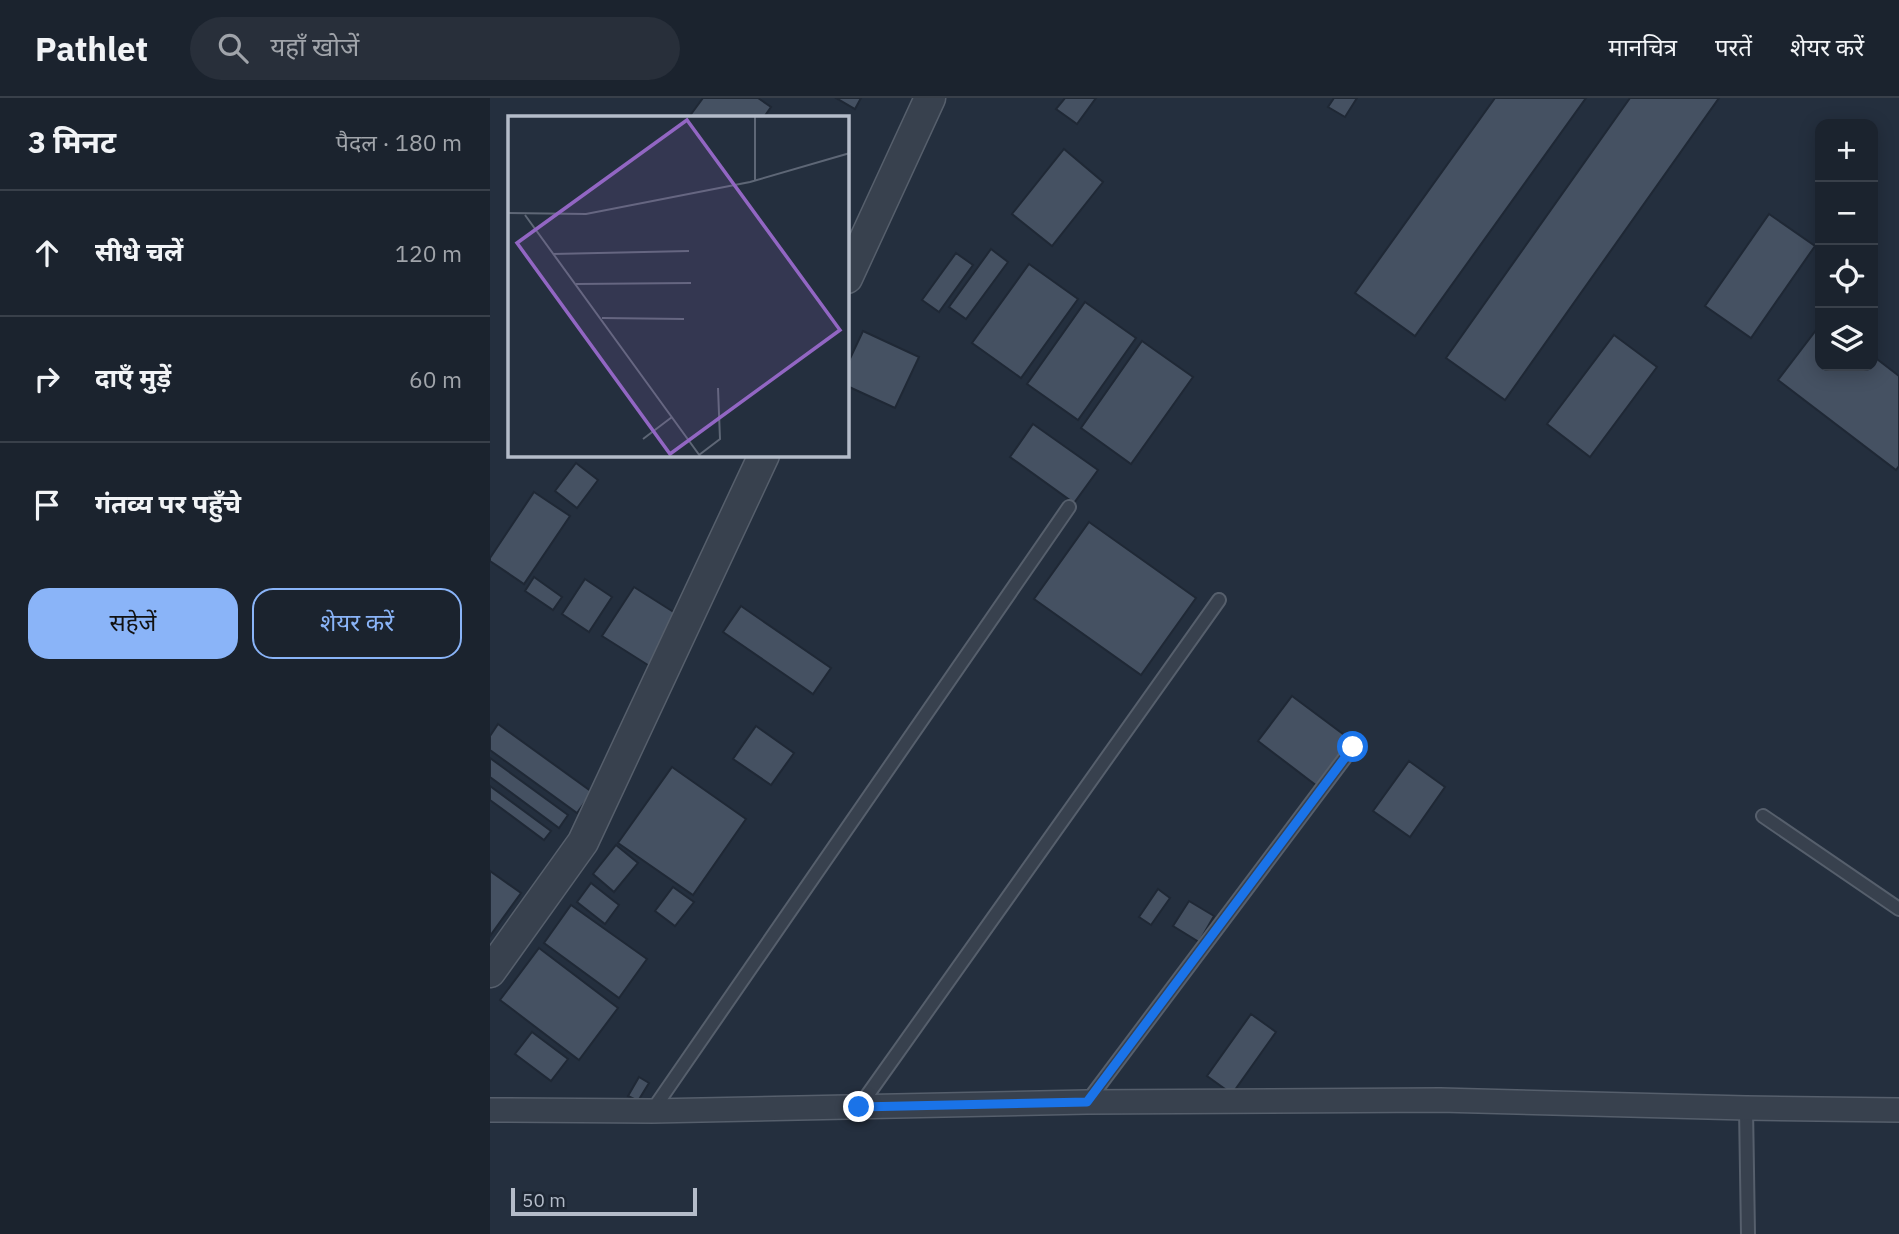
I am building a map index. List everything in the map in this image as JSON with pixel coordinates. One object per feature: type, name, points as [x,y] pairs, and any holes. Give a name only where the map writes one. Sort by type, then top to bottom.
[{"type":"street","points":[[849,274],[930,98]]},
{"type":"street","points":[[490,972],[583,842],[763,457]]},
{"type":"street","points":[[490,1110],[652,1111],[1087,1102],[1440,1100],[1899,1110]]},
{"type":"lane","points":[[652,1111],[1069,507]]},
{"type":"lane","points":[[859,1107],[1219,600]]},
{"type":"lane","points":[[1087,1102],[1353,747]]},
{"type":"lane","points":[[1763,816],[1899,909]]},
{"type":"lane","points":[[1746,1108],[1748,1234]]},
{"type":"building","points":[[703,98],[758,98],[771,107],[765,116],[690,116]]},
{"type":"building","points":[[836,98],[861,98],[855,109]]},
{"type":"building","points":[[1065,98],[1096,98],[1077,124],[1056,109]]},
{"type":"building","points":[[1334,98],[1357,98],[1345,117],[1328,107]]},
{"type":"building","points":[[1495,98],[1586,98],[1415,336],[1355,293]]},
{"type":"building","points":[[1630,98],[1719,98],[1505,400],[1446,358]]},
{"type":"building","points":[[1064,149],[1103,182],[1052,246],[1012,214]]},
{"type":"building","points":[[1769,214],[1815,246],[1751,338],[1705,306]]},
{"type":"building","points":[[991,249],[1008,262],[966,319],[949,307]]},
{"type":"building","points":[[956,253],[973,265],[939,312],[922,300]]},
{"type":"building","points":[[1029,264],[1078,299],[1021,378],[972,343]]},
{"type":"building","points":[[1085,302],[1136,338],[1078,420],[1027,384]]},
{"type":"building","points":[[863,331],[919,357],[895,408],[849,387],[849,361]]},
{"type":"building","points":[[1815,332],[1815,371],[1878,371],[1878,360],[1899,376],[1899,466],[1896,470],[1778,380]]},
{"type":"building","points":[[1614,335],[1657,367],[1590,457],[1547,424]]},
{"type":"building","points":[[1142,341],[1193,377],[1131,464],[1081,428]]},
{"type":"building","points":[[1033,424],[1098,470],[1074,503],[1010,457]]},
{"type":"building","points":[[576,463],[598,480],[577,508],[555,491]]},
{"type":"building","points":[[534,492],[570,516],[524,584],[490,561],[490,558]]},
{"type":"building","points":[[1089,522],[1196,598],[1141,675],[1034,599]]},
{"type":"building","points":[[534,577],[562,597],[553,610],[525,591]]},
{"type":"building","points":[[585,579],[612,597],[589,632],[562,614]]},
{"type":"building","points":[[634,587],[683,618],[651,667],[602,636]]},
{"type":"building","points":[[741,606],[831,668],[813,694],[723,632]]},
{"type":"building","points":[[1292,696],[1351,740],[1317,786],[1258,741]]},
{"type":"building","points":[[498,724],[592,792],[577,813],[490,750],[490,736]]},
{"type":"building","points":[[756,726],[794,753],[771,785],[733,759]]},
{"type":"building","points":[[490,758],[568,815],[559,828],[490,777]]},
{"type":"building","points":[[1409,761],[1445,787],[1410,837],[1373,811]]},
{"type":"building","points":[[672,767],[746,819],[693,895],[618,843]]},
{"type":"building","points":[[490,786],[551,831],[544,840],[490,800]]},
{"type":"building","points":[[616,845],[638,863],[614,892],[593,874]]},
{"type":"building","points":[[490,871],[521,893],[490,936]]},
{"type":"building","points":[[591,883],[619,905],[605,924],[577,902]]},
{"type":"building","points":[[673,887],[694,902],[675,926],[655,911]]},
{"type":"building","points":[[1158,889],[1170,898],[1151,925],[1139,917]]},
{"type":"building","points":[[1189,901],[1214,916],[1199,942],[1173,926]]},
{"type":"building","points":[[571,905],[647,959],[619,998],[544,943]]},
{"type":"building","points":[[539,948],[618,1008],[579,1060],[500,1000]]},
{"type":"building","points":[[1251,1014],[1276,1032],[1232,1094],[1207,1076]]},
{"type":"building","points":[[532,1032],[568,1059],[551,1081],[515,1054]]},
{"type":"building","points":[[639,1077],[649,1083],[638,1101],[628,1096]]},
{"type":"route","points":[[859,1107],[1087,1102],[1353,747]]}]
